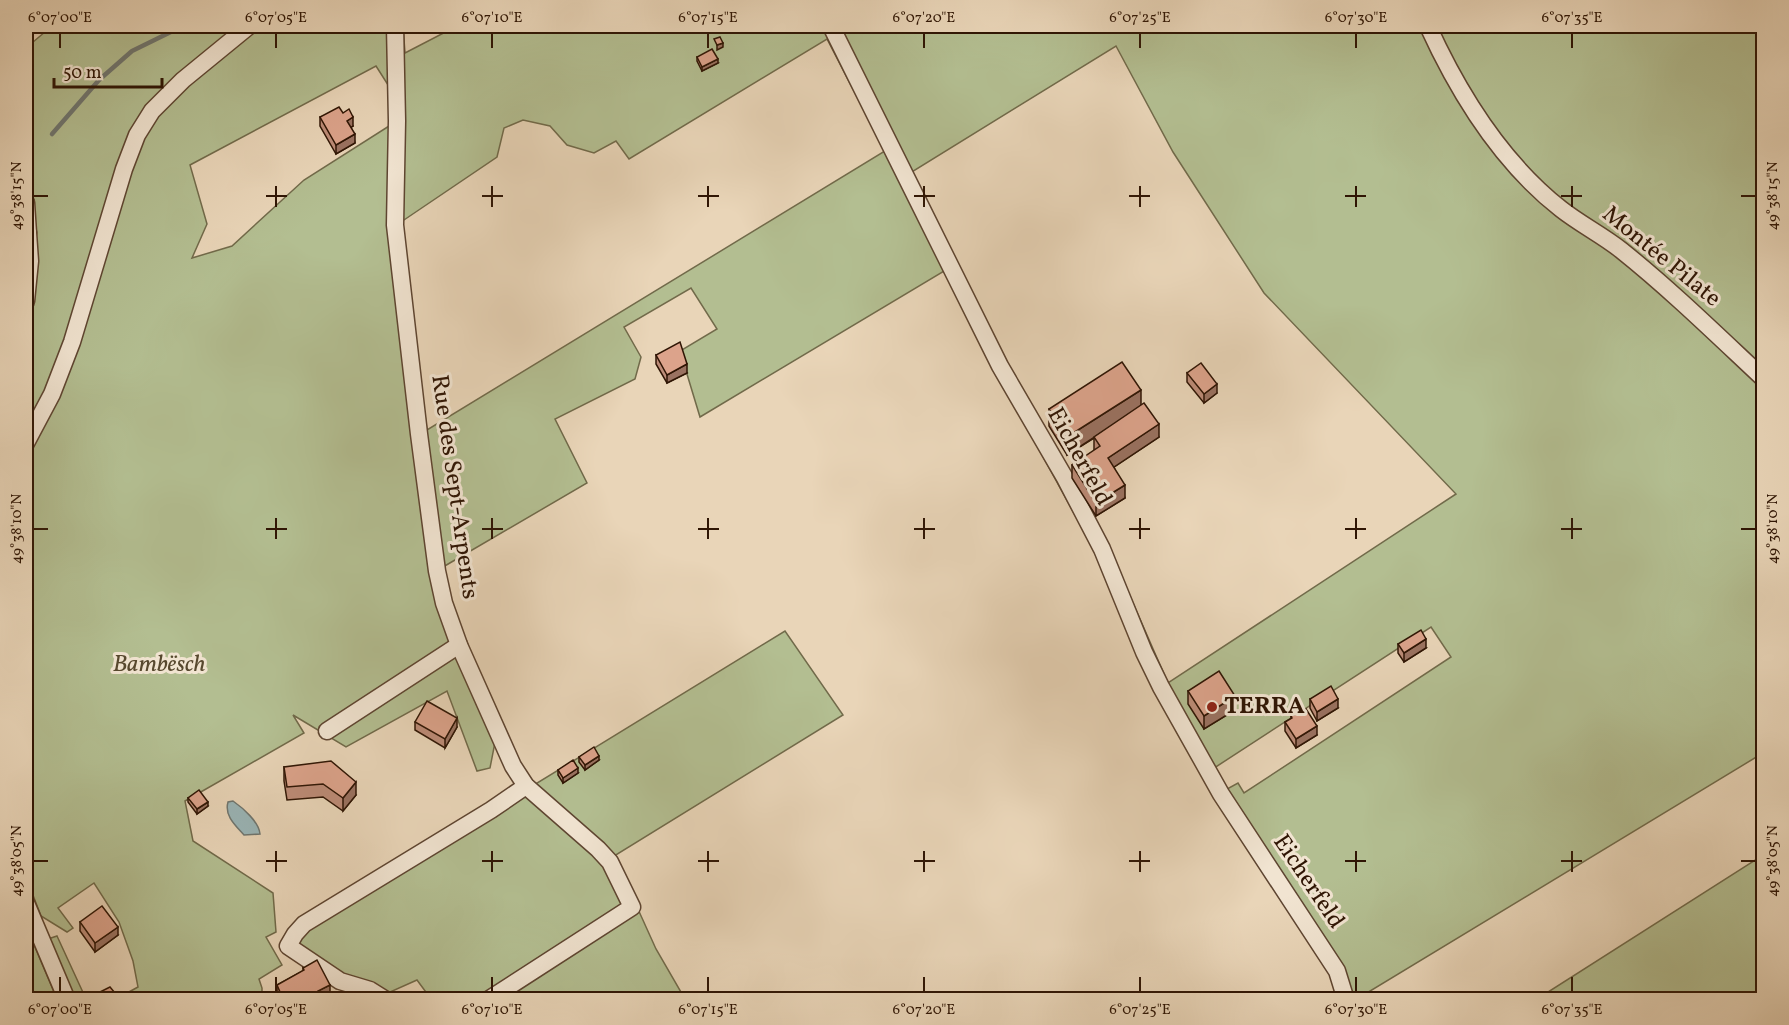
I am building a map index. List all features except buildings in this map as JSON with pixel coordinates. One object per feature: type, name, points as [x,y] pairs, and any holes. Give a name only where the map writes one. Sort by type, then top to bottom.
[{"type":"street","points":[[26,443],[52,394],[72,342],[124,169],[137,135],[152,111],[183,80],[249,26]]},
{"type":"street","name":"Rue des Sept-Arpents","points":[[395,26],[397,110],[395,225],[437,571],[444,603],[459,645],[513,765],[526,786],[610,862],[632,906],[488,999]]},
{"type":"street","name":"Eicherfeld","points":[[831,26],[1002,368],[1065,478],[1102,549],[1144,652],[1161,687],[1221,794],[1337,971],[1346,999]]},
{"type":"street","name":"Montée Pilate","points":[[1428,26],[1466,100],[1531,183],[1561,209],[1619,249],[1683,302],[1764,379]]},
{"type":"street","points":[[26,203],[30,261],[26,301]]},
{"type":"street","points":[[327,731],[459,645]]},
{"type":"street","points":[[386,999],[370,990],[340,981],[288,946],[295,934],[304,924],[491,810],[526,786]]},
{"type":"street","points":[[26,903],[67,999]]},
{"type":"green space","name":"Bambësch","points":[[52,26],[403,26],[405,53],[457,26],[1763,26],[1763,753],[1357,999],[1339,999],[1330,974],[1319,955],[1210,790],[1155,691],[1092,546],[944,271],[700,417],[680,351],[717,329],[691,288],[624,327],[641,357],[635,379],[555,419],[587,483],[443,567],[449,601],[464,642],[519,763],[534,785],[785,631],[843,715],[614,856],[656,949],[685,999],[431,999],[417,980],[388,993],[342,974],[302,948],[295,934],[304,924],[491,810],[521,789],[496,737],[490,768],[477,771],[447,691],[346,747],[293,715],[304,733],[185,801],[193,841],[273,893],[276,932],[266,937],[282,965],[259,979],[262,999],[116,999],[138,987],[133,961],[119,922],[94,883],[58,908],[73,928],[67,932],[41,916],[26,877],[26,48]],"holes":[[[827,39],[885,151],[427,430],[401,222],[497,157],[504,128],[523,120],[550,126],[567,145],[594,153],[616,141],[629,159]],[[1116,46],[1173,152],[1264,293],[1456,494],[1168,683],[1108,546],[1101,549],[1065,478],[1002,369],[1006,365],[910,173]],[[376,66],[397,99],[397,121],[304,180],[232,246],[192,258],[207,224],[190,165]],[[1431,627],[1451,657],[1244,793],[1238,783],[1220,793],[1208,772]]]},
{"type":"green space","points":[[1763,855],[1763,999],[1537,999]]},
{"type":"green space","points":[[26,926],[57,999],[26,999]]},
{"type":"green space","points":[[57,936],[86,999],[74,999],[48,939]]},
{"type":"water","points":[[233,801],[254,820],[260,834],[244,835],[234,824],[227,807],[228,802]]},
{"type":"waterway","points":[[52,134],[99,80],[132,51],[183,26]]},
{"type":"place","name":"TERRA","points":[[1212,707]]}]
